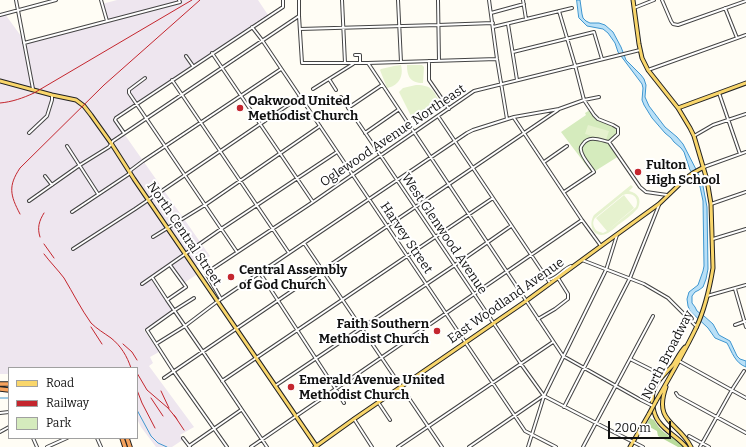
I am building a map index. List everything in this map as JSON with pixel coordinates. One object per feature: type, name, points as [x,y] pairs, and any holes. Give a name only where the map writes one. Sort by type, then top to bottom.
[{"type":"main road","name":"North Broadway","points":[[630,447],[697,327],[713,268],[711,204],[709,186],[704,167],[690,128],[678,108],[648,70],[642,58],[633,0]]},
{"type":"main road","name":"North Central Street","points":[[0,81],[76,100],[84,106],[111,143],[316,447]]},
{"type":"main road","points":[[678,108],[746,83]]},
{"type":"main road","name":"East Woodland Avenue","points":[[316,447],[378,402],[466,343],[558,278],[659,204],[693,173],[704,167]]},
{"type":"main road","points":[[686,447],[658,421],[654,414],[652,394],[654,386],[688,344]]},
{"type":"main road","points":[[665,372],[679,361]]},
{"type":"main road","points":[[669,378],[663,396],[663,413],[684,436],[691,447]]},
{"type":"street","points":[[16,0],[33,89]]},
{"type":"street","points":[[0,15],[56,0]]},
{"type":"street","points":[[101,0],[107,21]]},
{"type":"street","points":[[124,133],[115,119],[283,7],[283,0]]},
{"type":"street","points":[[300,0],[299,16],[302,63],[368,63],[497,59]]},
{"type":"street","points":[[342,0],[345,63]]},
{"type":"street","points":[[398,0],[401,62]]},
{"type":"street","points":[[438,0],[439,61]]},
{"type":"street","points":[[489,0],[507,119]]},
{"type":"street","points":[[523,0],[526,19]]},
{"type":"street","points":[[634,8],[654,0]]},
{"type":"street","points":[[662,0],[671,21],[673,24],[678,25],[746,1]]},
{"type":"street","points":[[24,43],[179,1]]},
{"type":"street","points":[[491,13],[524,4]]},
{"type":"street","points":[[493,28],[572,8]]},
{"type":"street","points":[[725,8],[737,38]]},
{"type":"street","points":[[559,11],[584,100],[598,119],[618,128],[618,134],[609,142]]},
{"type":"street","points":[[29,201],[80,165],[109,147],[113,141],[124,133],[299,16]]},
{"type":"street","points":[[300,29],[492,23]]},
{"type":"street","points":[[508,24],[517,80]]},
{"type":"street","name":"Harvey Street","points":[[252,27],[525,430],[556,447]]},
{"type":"street","points":[[513,52],[594,32],[602,59]]},
{"type":"street","points":[[648,70],[746,35]]},
{"type":"street","name":"Oglewood Avenue Northeast","points":[[221,299],[206,273],[313,202],[474,91],[640,50]]},
{"type":"street","points":[[212,53],[313,202]]},
{"type":"street","points":[[355,55],[360,55],[360,63]]},
{"type":"street","points":[[186,56],[193,66]]},
{"type":"street","points":[[429,61],[429,80],[449,109]]},
{"type":"street","points":[[313,89],[354,63]]},
{"type":"street","points":[[368,63],[563,356],[653,406]]},
{"type":"street","points":[[72,212],[129,174],[131,170],[165,146],[281,69]]},
{"type":"street","points":[[145,78],[129,90],[130,93],[237,252]]},
{"type":"street","points":[[330,79],[336,90]]},
{"type":"street","points":[[172,80],[202,122],[289,253]]},
{"type":"street","points":[[348,108],[382,85]]},
{"type":"street","points":[[719,93],[740,154]]},
{"type":"street","points":[[29,133],[47,116],[52,95]]},
{"type":"street","points":[[73,248],[149,200],[300,97]]},
{"type":"street","name":"West Glenwood Avenue","points":[[341,97],[544,396],[643,447]]},
{"type":"street","points":[[156,344],[185,326],[218,301],[467,133],[514,117],[559,109],[584,100],[599,97]]},
{"type":"street","points":[[164,378],[559,109]]},
{"type":"street","points":[[365,133],[398,110]]},
{"type":"street","points":[[694,136],[713,126],[746,114]]},
{"type":"street","points":[[438,116],[550,283]]},
{"type":"street","points":[[514,117],[582,220],[601,246]]},
{"type":"street","points":[[153,237],[241,180],[320,126]]},
{"type":"street","points":[[564,192],[594,172],[581,152],[581,147],[586,141],[598,139],[609,142],[640,187],[646,192],[668,195]]},
{"type":"street","points":[[67,146],[98,194]]},
{"type":"street","points":[[544,162],[567,146]]},
{"type":"street","points":[[142,284],[221,229],[337,152]]},
{"type":"street","points":[[704,167],[746,152]]},
{"type":"street","points":[[45,176],[52,185]]},
{"type":"street","points":[[711,204],[746,192]]},
{"type":"street","points":[[222,381],[493,198]]},
{"type":"street","points":[[564,407],[630,278],[659,204]]},
{"type":"street","points":[[251,447],[582,220]]},
{"type":"street","points":[[275,386],[511,226]]},
{"type":"street","points":[[713,239],[746,229]]},
{"type":"street","points":[[528,447],[544,396],[606,270],[617,234]]},
{"type":"street","points":[[304,243],[442,447]]},
{"type":"street","points":[[582,260],[644,284],[668,298],[697,327]]},
{"type":"street","points":[[167,300],[186,287],[170,265]]},
{"type":"street","points":[[548,280],[574,265]]},
{"type":"street","points":[[260,273],[344,403]]},
{"type":"street","points":[[152,277],[266,447]]},
{"type":"street","points":[[538,319],[568,299],[568,294],[558,278]]},
{"type":"street","points":[[706,297],[746,285]]},
{"type":"street","points":[[735,289],[746,327]]},
{"type":"street","points":[[194,298],[174,310],[147,330],[174,372],[227,447]]},
{"type":"street","points":[[583,447],[653,316]]},
{"type":"street","points":[[735,325],[745,322]]},
{"type":"street","points":[[398,447],[553,342]]},
{"type":"street","points":[[630,359],[656,372]]},
{"type":"street","points":[[679,361],[746,398]]},
{"type":"street","points":[[700,447],[731,390],[744,370]]},
{"type":"street","points":[[676,393],[678,396],[746,433]]},
{"type":"street","points":[[469,447],[544,396]]},
{"type":"street","points":[[378,402],[390,420]]},
{"type":"street","points":[[183,438],[190,446],[241,410]]},
{"type":"street","points":[[354,419],[372,447]]},
{"type":"street","points":[[689,436],[708,447]]},
{"type":"street","points":[[47,447],[65,439]]},
{"type":"shaded area","points":[[117,0],[258,0],[268,15],[113,118],[210,256],[197,265],[196,275],[184,283],[170,264],[152,276],[173,310],[144,330],[159,352],[150,357],[153,363],[149,366],[194,427],[180,435],[184,439],[172,447],[156,447],[138,421],[138,367],[8,367],[8,374],[0,374],[0,16],[5,14],[26,43],[107,22],[102,4]]},
{"type":"green space","points":[[401,65],[401,77],[397,83],[387,88],[380,70]]},
{"type":"green space","points":[[407,65],[422,65],[424,67],[423,83],[415,82],[410,78]]},
{"type":"green space","points":[[416,85],[426,86],[432,90],[441,104],[414,120],[399,92],[403,88]]},
{"type":"green space","points":[[590,110],[598,119],[618,128],[618,134],[609,142],[619,156],[592,173],[561,132],[586,115],[585,113]]},
{"type":"green space","points":[[588,125],[609,131],[606,140],[585,134]]},
{"type":"green space","points":[[631,185],[633,187],[629,191],[637,195],[640,202],[638,208],[608,233],[599,235],[594,231],[591,223],[594,215]],"holes":[[[629,194],[636,197],[636,207],[607,231],[603,233],[597,231],[593,224],[595,218],[623,195]]]},
{"type":"green space","points":[[624,195],[634,208],[607,231],[596,218]]},
{"type":"green space","points":[[650,418],[654,420],[663,431],[684,447],[678,447],[658,436],[657,431],[646,425]]},
{"type":"water","points":[[577,0],[580,0],[583,18],[586,21],[605,25],[613,32],[626,60],[644,79],[646,85],[645,97],[649,106],[665,127],[683,144],[702,181],[707,207],[708,269],[703,287],[692,296],[692,303],[697,311],[713,324],[719,335],[730,341],[737,356],[746,361],[746,367],[736,360],[727,343],[715,338],[708,328],[690,311],[688,306],[687,299],[689,292],[698,285],[704,266],[703,201],[699,182],[690,170],[684,152],[652,118],[644,105],[642,100],[642,84],[618,52],[615,43],[608,33],[603,29],[587,26],[579,18]]},
{"type":"waterway","points":[[0,398],[8,398]]},
{"type":"waterway","points":[[138,412],[151,436],[158,443],[167,447]]},
{"type":"railway","points":[[0,103],[17,100],[34,93],[192,0]]},
{"type":"railway","points":[[20,214],[12,196],[12,185],[20,168],[104,85],[200,0]]},
{"type":"railway","points":[[40,237],[39,225],[44,213]]},
{"type":"railway","points":[[44,244],[54,258]]},
{"type":"railway","points":[[44,254],[64,278],[80,307],[91,323],[118,344],[126,355],[131,367]]},
{"type":"railway","points":[[91,327],[102,344]]},
{"type":"railway","points":[[123,344],[132,352],[137,360]]},
{"type":"railway","points":[[138,375],[147,390],[168,408],[177,419]]},
{"type":"railway","points":[[161,391],[169,408]]},
{"type":"railway","points":[[138,393],[155,428]]},
{"type":"railway","points":[[151,398],[163,416]]},
{"type":"railway","points":[[174,415],[184,430]]},
{"type":"place","name":"Oakwood United Methodist Church","points":[[240,108]]},
{"type":"place","name":"Fulton High School","points":[[638,172]]},
{"type":"place","name":"Central Assembly of God Church","points":[[231,277]]},
{"type":"place","name":"Faith Southern Methodist Church","points":[[437,331]]},
{"type":"place","name":"Emerald Avenue United Methodist Church","points":[[291,387]]}]
